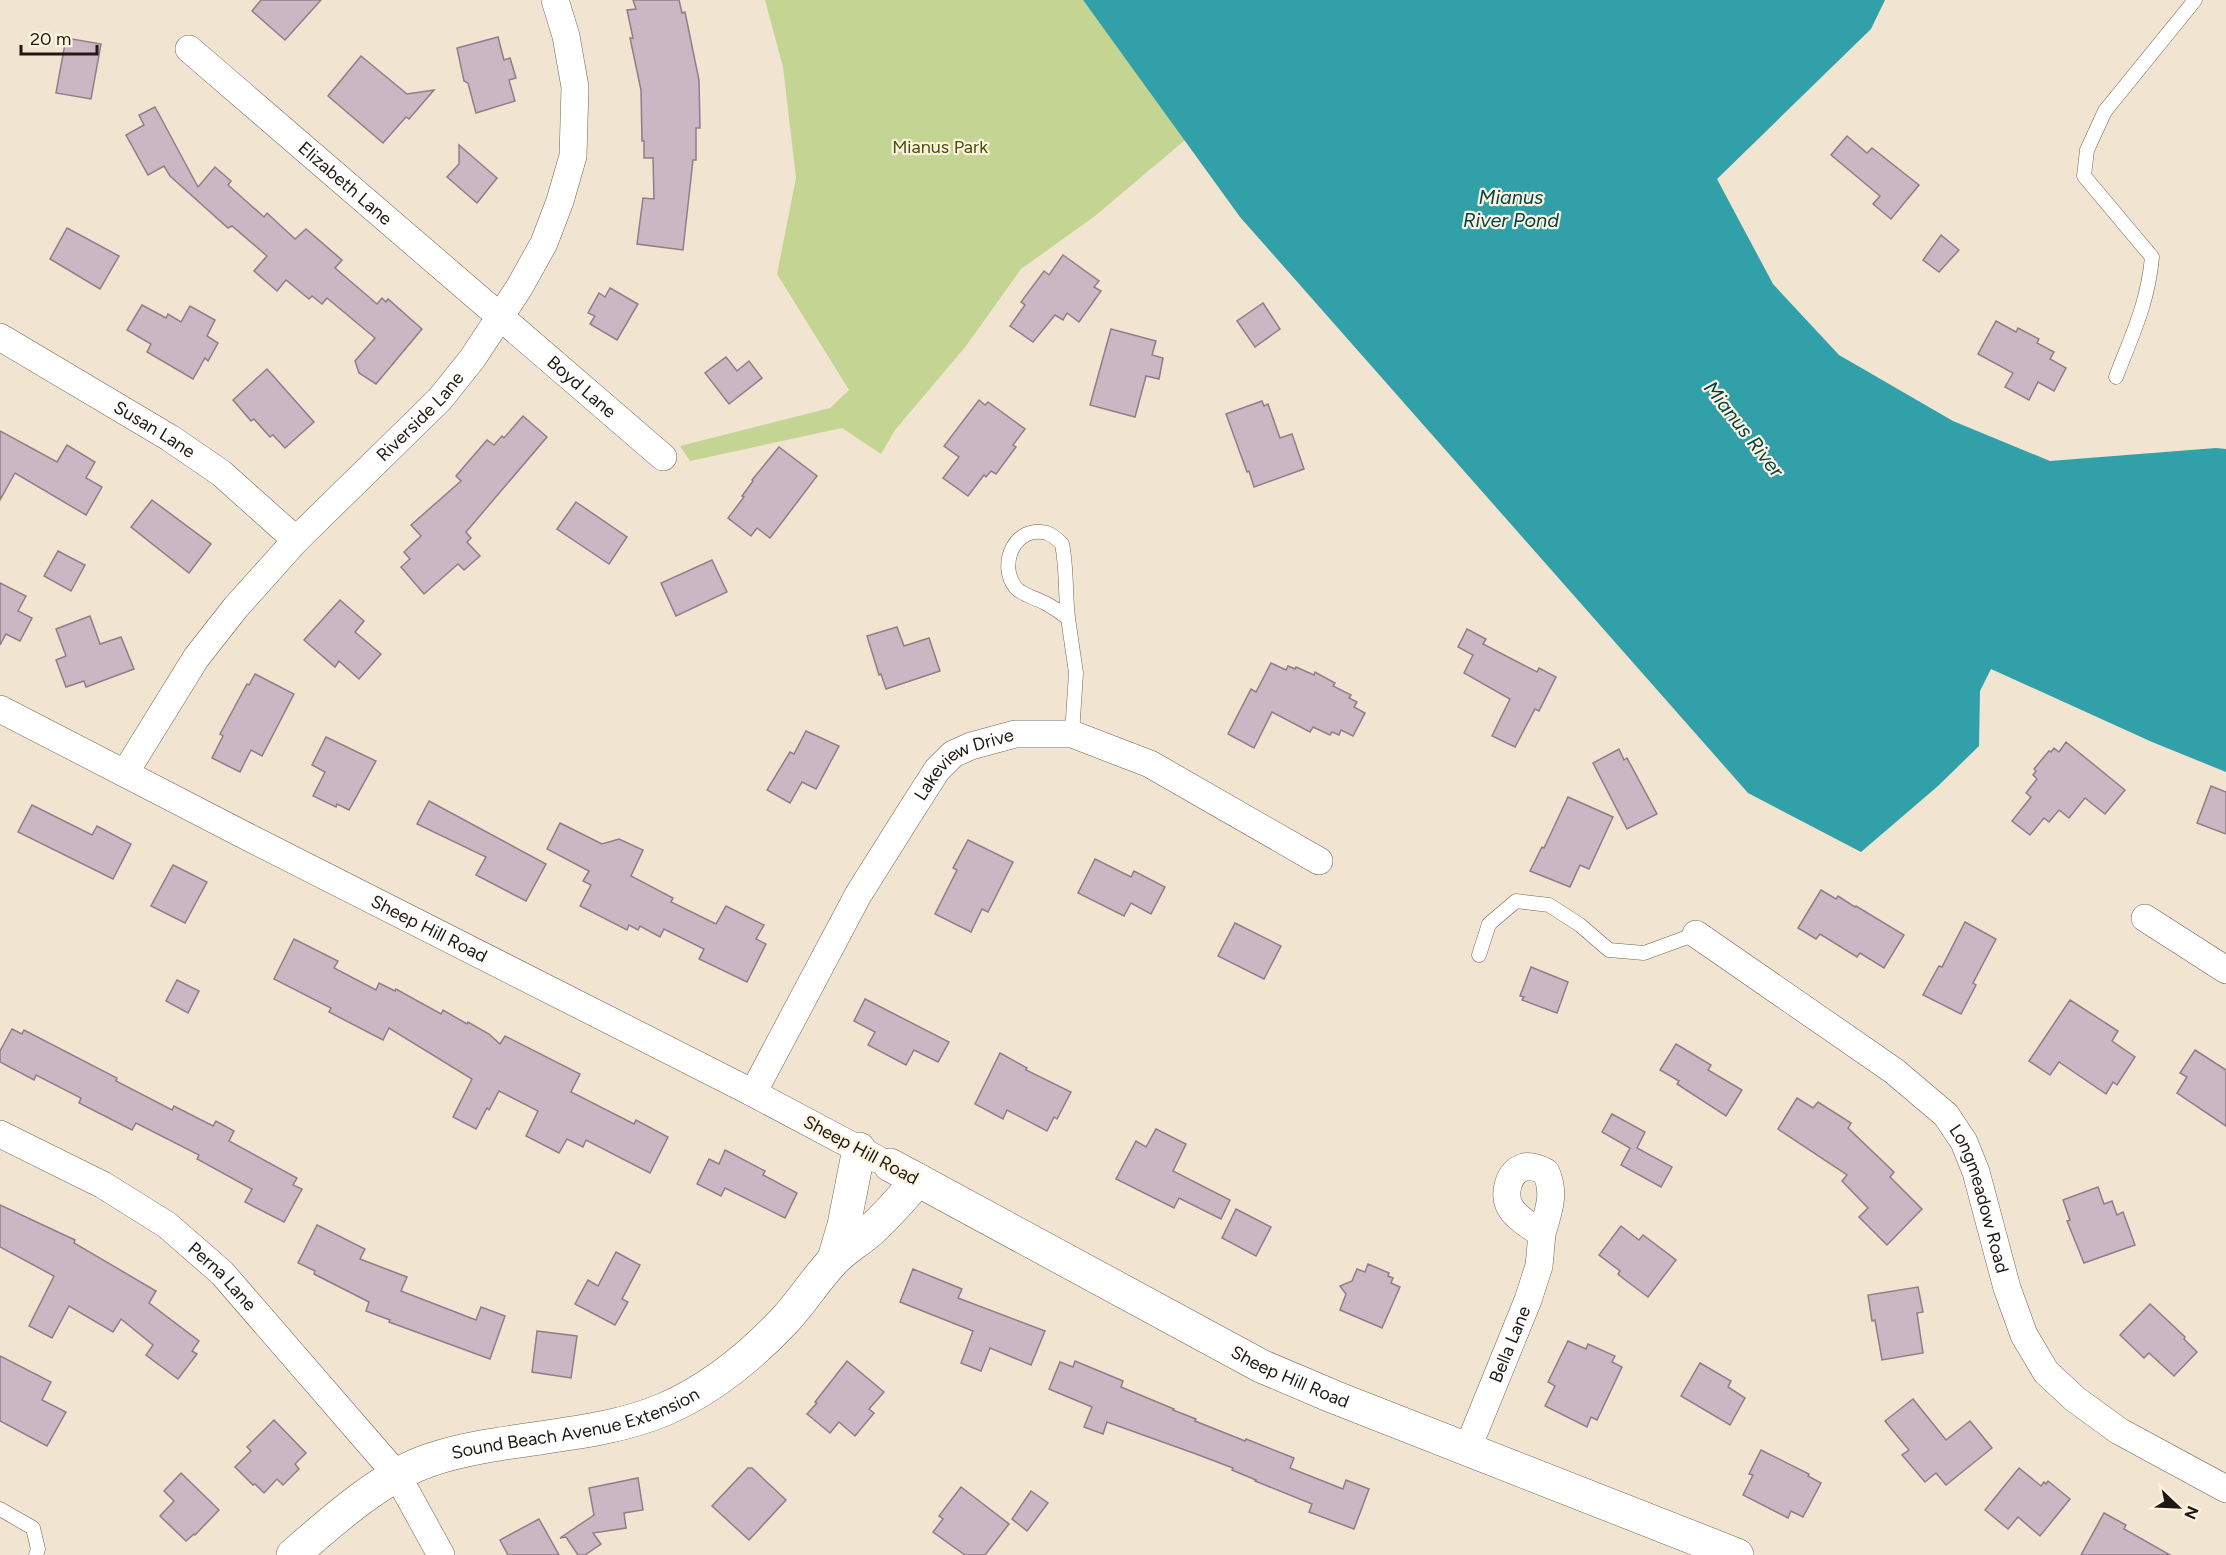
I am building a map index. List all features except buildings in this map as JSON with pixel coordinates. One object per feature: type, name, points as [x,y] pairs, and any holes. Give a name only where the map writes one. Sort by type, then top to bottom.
[{"type":"street","name":"Riverside Lane","points":[[125,773],[196,658],[236,607],[296,540],[440,399],[472,359],[519,288],[544,243],[560,201],[573,156],[574,81],[566,36],[555,0]]},
{"type":"street","name":"Elizabeth Lane","points":[[189,49],[500,317]]},
{"type":"street","name":"Boyd Lane","points":[[500,317],[663,457]]},
{"type":"street","name":"Susan Lane","points":[[0,337],[170,438],[221,473],[296,540]]},
{"type":"street","name":"Sheep Hill Road","points":[[0,709],[753,1093],[1261,1366],[1732,1554]]},
{"type":"street","name":"Lakeview Drive","points":[[753,1093],[858,895],[937,770],[953,754],[971,746],[1015,734],[1071,734],[1150,764],[1319,861]]},
{"type":"street","points":[[2145,918],[2226,970]]},
{"type":"street","name":"Longmeadow Road","points":[[1696,934],[1894,1071],[1946,1115],[1964,1142],[1976,1172],[2007,1288],[2024,1335],[2046,1372],[2075,1400],[2120,1431],[2226,1489]]},
{"type":"street","name":"Perna Lane","points":[[0,1134],[103,1185],[167,1225],[222,1273],[397,1475],[441,1555]]},
{"type":"street","name":"Sound Beach Avenue Extension","points":[[834,1259],[844,1225],[859,1149]]},
{"type":"street","name":"Sound Beach Avenue Extension","points":[[294,1555],[336,1518],[397,1475],[429,1460],[476,1448],[594,1428],[663,1410],[706,1388],[728,1374],[784,1320],[834,1259],[872,1229],[918,1180]]},
{"type":"street","name":"Bella Lane","points":[[1467,1450],[1528,1300],[1539,1266],[1542,1234]]},
{"type":"lane","points":[[2116,377],[2142,312],[2150,284],[2152,257],[2084,176],[2087,150],[2104,111],[2195,0]]},
{"type":"lane","points":[[1068,618],[1047,604],[1018,591],[1010,579],[1008,563],[1011,548],[1022,536],[1038,532],[1049,533],[1062,544],[1066,565],[1068,618],[1076,673],[1071,734]]},
{"type":"lane","points":[[1479,955],[1489,924],[1516,901],[1549,905],[1580,925],[1609,950],[1644,953],[1696,934]]},
{"type":"lane","points":[[0,1509],[33,1528],[38,1549],[36,1555]]},
{"type":"green space","name":"Mianus Park","points":[[765,0],[1083,0],[1185,140],[1095,216],[1021,269],[966,346],[895,430],[881,454],[842,428],[690,461],[680,446],[830,408],[849,390],[777,274],[796,178],[783,67]]},
{"type":"water","name":"Mianus River Pond","points":[[1083,0],[1885,0],[1871,29],[1717,179],[1773,284],[1839,355],[1953,421],[2050,461],[2226,449],[2226,772],[2152,742],[1991,669],[1980,691],[1979,746],[1938,786],[1861,852],[1748,793],[1240,217]]},
{"type":"water label","name":"Mianus River","points":[[1744,429]]}]
